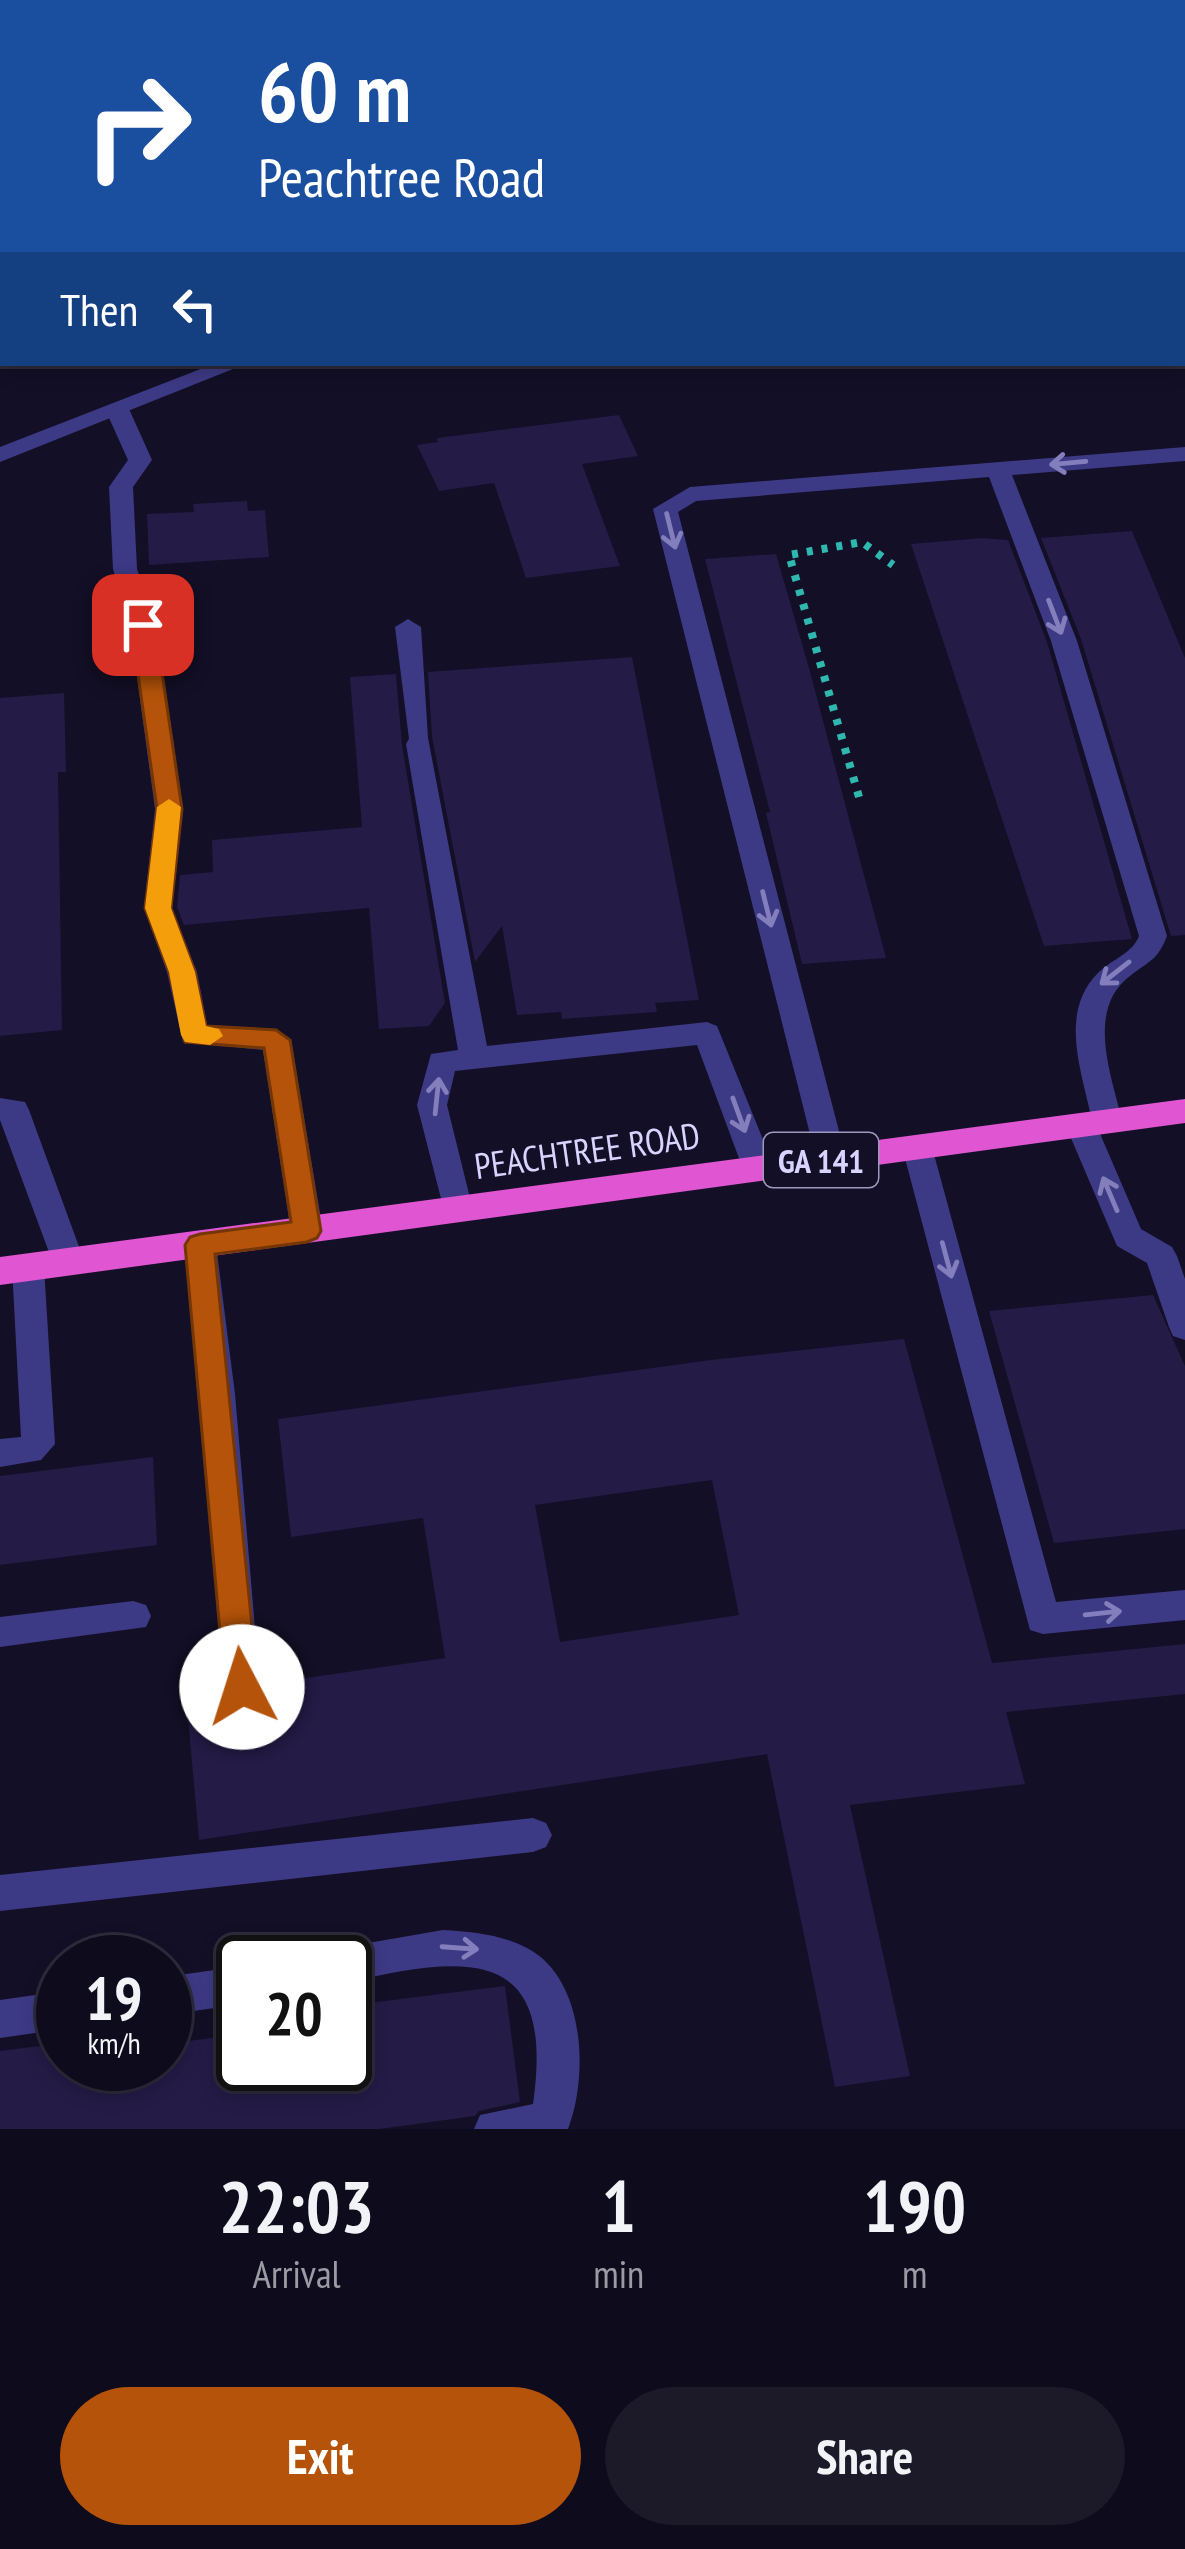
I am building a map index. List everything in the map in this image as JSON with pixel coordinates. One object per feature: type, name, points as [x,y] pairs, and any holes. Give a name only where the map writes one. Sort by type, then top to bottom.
[{"type":"highway","name":"PEACHTREE ROAD","points":[[14,1269],[1185,1111]]},
{"type":"street","points":[[0,455],[229,366]]},
{"type":"street","points":[[117,409],[140,460],[121,487],[125,569],[143,625],[169,809],[158,908],[182,972],[194,1035],[276,1040],[307,1231]]},
{"type":"street","points":[[831,1158],[665,509],[690,494],[1185,454]]},
{"type":"street","points":[[998,469],[1064,641],[1154,936],[1146,954],[1122,964],[1096,988],[1087,1019],[1094,1123],[1128,1237],[1160,1256],[1185,1327]]},
{"type":"street","points":[[408,627],[418,738],[474,1058]]},
{"type":"street","points":[[457,1210],[432,1105],[442,1062],[707,1033],[759,1169]]},
{"type":"street","points":[[0,1109],[14,1110],[70,1264]]},
{"type":"street","points":[[917,1147],[1043,1619],[1185,1605]]},
{"type":"street","points":[[200,1245],[242,1687]]},
{"type":"street","points":[[0,1453],[29,1450],[38,1444],[14,1269]]},
{"type":"street","points":[[0,1632],[133,1616]]},
{"type":"street","points":[[0,1893],[255,1848],[533,1835]]},
{"type":"street","points":[[372,1960],[458,1944],[516,1958],[556,2004],[560,2079],[551,2121],[494,2129]]},
{"type":"street","points":[[0,2019],[36,2014]]},
{"type":"path","points":[[859,797],[789,555],[862,542],[893,565]]},
{"type":"building","points":[[619,415],[638,456],[582,464],[620,566],[526,578],[494,483],[439,491],[417,445],[438,442],[437,438]]},
{"type":"building","points":[[247,501],[248,511],[265,510],[269,557],[149,565],[147,514],[194,512],[193,504]]},
{"type":"building","points":[[1132,531],[1185,658],[1185,935],[1171,936],[1081,639],[1041,538]]},
{"type":"building","points":[[1008,540],[1047,642],[1132,939],[1044,946],[911,544]]},
{"type":"building","points":[[776,554],[886,958],[802,964],[766,813],[770,812],[705,559]]},
{"type":"building","points":[[632,657],[699,1000],[655,1003],[657,1012],[562,1019],[561,1012],[517,1015],[502,926],[475,962],[432,737],[428,672]]},
{"type":"building","points":[[396,674],[402,745],[445,1003],[429,1026],[379,1029],[369,908],[184,925],[177,907],[180,875],[213,872],[212,840],[362,827],[350,677]]},
{"type":"building","points":[[64,693],[66,772],[58,772],[62,1030],[0,1036],[0,698]]},
{"type":"building","points":[[1153,1295],[1185,1366],[1185,1529],[1054,1543],[989,1311]]},
{"type":"building","points":[[904,1339],[992,1663],[1185,1644],[1185,1694],[1006,1712],[1025,1784],[850,1805],[910,2076],[835,2087],[767,1754],[199,1840],[186,1695],[220,1690],[227,1702],[244,1707],[259,1700],[264,1684],[445,1658],[423,1518],[291,1537],[278,1419],[711,1360]],"holes":[[[712,1480],[739,1615],[560,1642],[535,1505]]]},
{"type":"building","points":[[153,1457],[157,1545],[0,1565],[0,1476]]},
{"type":"building","points":[[505,1986],[520,2102],[475,2116],[379,2129],[0,2129],[0,2051],[36,2046],[36,2091],[192,2091],[192,2041],[216,2037],[216,2091],[372,2091],[372,2003]]},
{"type":"slow traffic","points":[[169,807],[158,908],[182,972],[194,1035],[210,1036]]},
{"type":"route","points":[[143,625],[169,809],[158,908],[182,972],[194,1035],[276,1040],[307,1231],[200,1245],[218,1394],[242,1687]]}]
